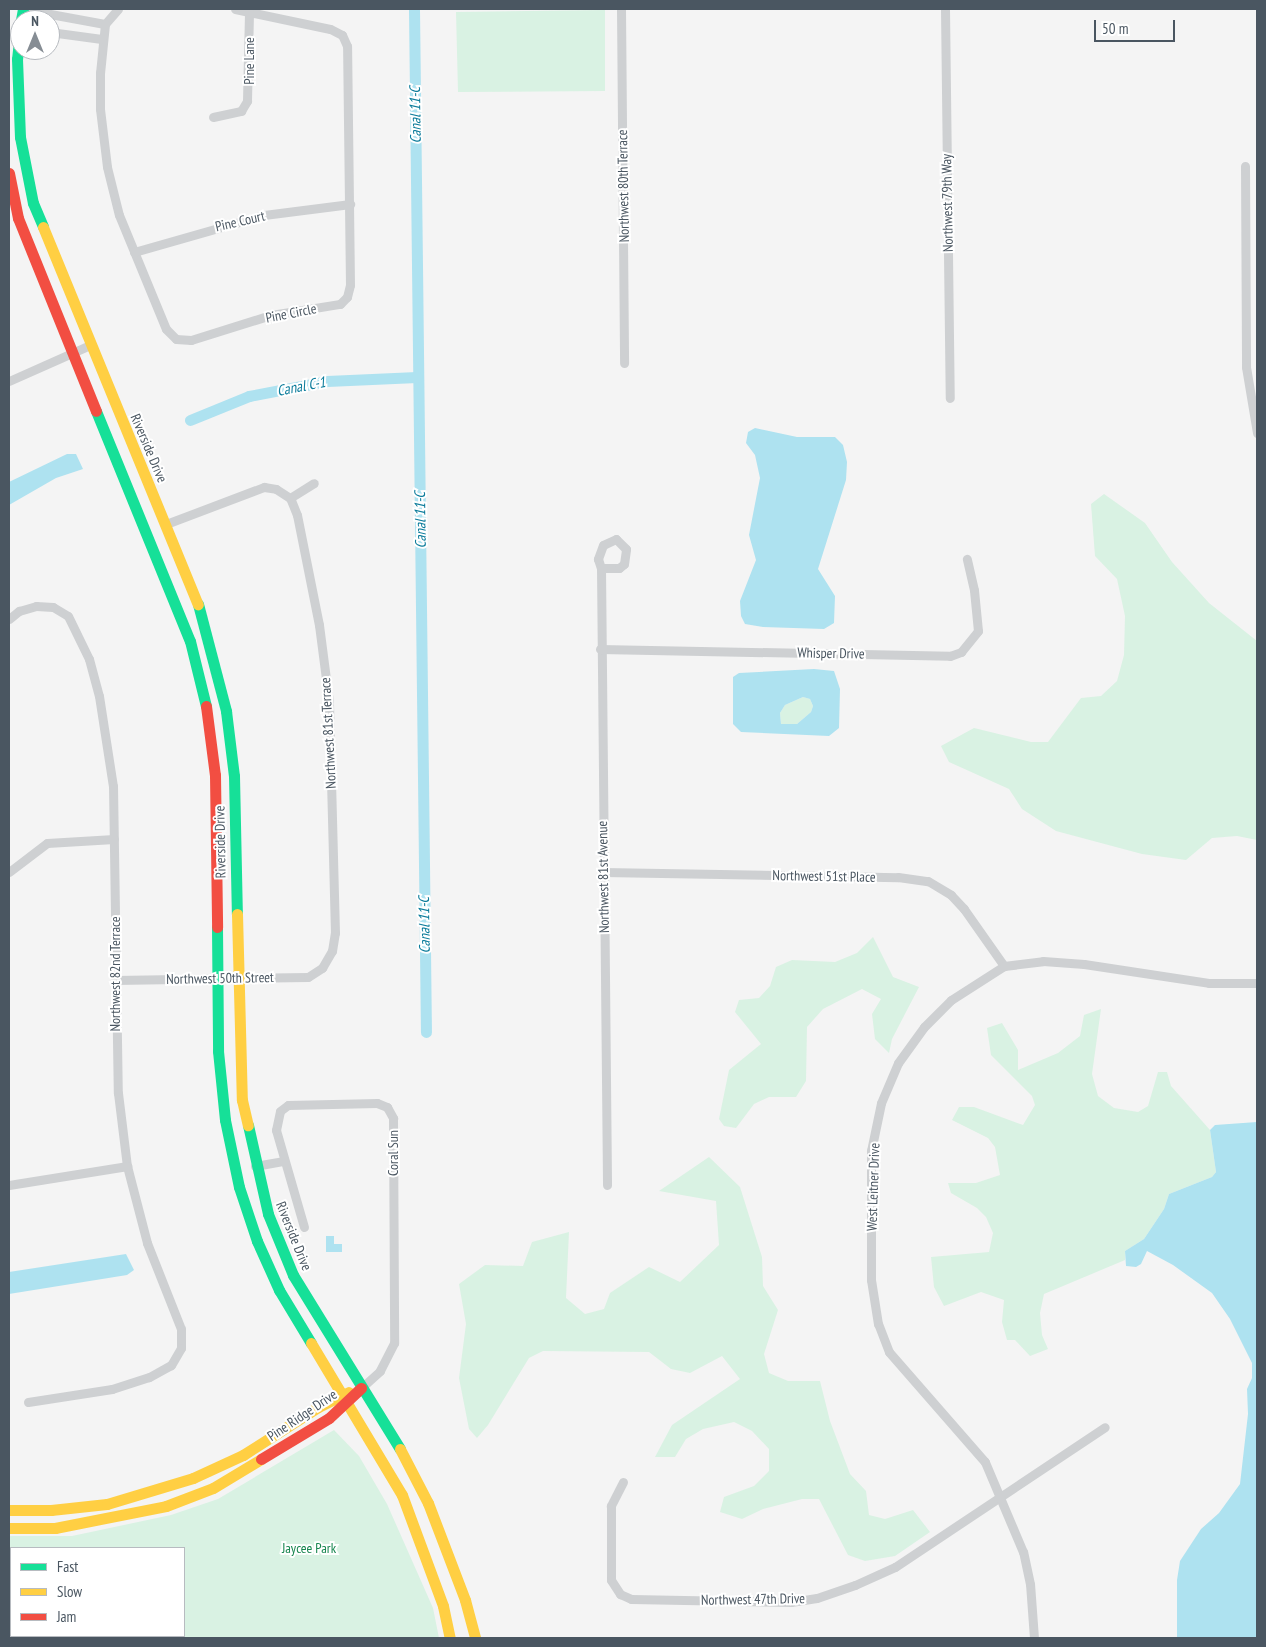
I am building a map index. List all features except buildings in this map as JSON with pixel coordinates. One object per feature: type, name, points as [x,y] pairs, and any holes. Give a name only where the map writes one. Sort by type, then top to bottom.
[{"type":"street","points":[[22,9],[105,24]]},
{"type":"street","name":"Pine Circle","points":[[118,9],[105,24],[102,39],[100,109],[106,167],[119,215],[166,329],[176,339],[191,340],[271,315],[340,304],[347,297],[350,285],[347,46],[342,35],[330,29],[235,9]]},
{"type":"street","name":"Northwest 80th Terrace","points":[[621,9],[624,363]]},
{"type":"street","name":"Northwest 79th Way","points":[[945,9],[950,398]]},
{"type":"street","name":"Pine Lane","points":[[213,117],[241,110],[248,101],[249,12]]},
{"type":"street","points":[[60,33],[102,39]]},
{"type":"street","name":"Riverside Drive","points":[[17,60],[20,129],[33,203],[203,617],[226,711],[234,776],[237,979],[242,1100],[255,1166],[268,1214],[293,1275],[406,1459],[438,1525],[466,1600],[474,1638]]},
{"type":"street","points":[[1245,166],[1246,367],[1257,434]]},
{"type":"street","name":"Riverside Drive","points":[[9,173],[18,218],[71,353],[190,641],[207,709],[215,775],[221,1094],[239,1187],[272,1276],[402,1495],[443,1606],[450,1638]]},
{"type":"street","name":"Pine Court","points":[[134,252],[264,215],[350,204]]},
{"type":"street","points":[[9,381],[90,345]]},
{"type":"street","points":[[166,524],[264,487],[276,489],[290,498],[314,483]]},
{"type":"street","name":"Northwest 81st Terrace","points":[[290,498],[297,515],[320,625],[329,702],[335,933],[332,951],[322,968]]},
{"type":"street","name":"Whisper Drive","points":[[600,649],[950,656],[961,652],[978,631],[974,590],[967,559]]},
{"type":"street","name":"Northwest 81st Avenue","points":[[601,568],[600,649],[607,1185]]},
{"type":"street","name":"Northwest 82nd Terrace","points":[[9,619],[19,611],[36,606],[53,607],[68,616],[75,628],[100,696],[108,741],[114,839],[118,1093],[127,1166],[147,1244],[181,1329],[181,1348],[172,1365],[149,1377],[112,1389],[28,1402]]},
{"type":"street","points":[[9,872],[47,843],[114,839]]},
{"type":"street","name":"Northwest 51st Place","points":[[603,872],[898,877],[928,881],[951,895],[975,921],[1004,966]]},
{"type":"street","name":"West Leitner Drive","points":[[1034,1638],[1030,1584],[1023,1552],[1001,1496],[985,1462],[889,1352],[878,1324],[871,1280],[871,1151],[881,1103],[898,1063],[924,1027],[951,1000],[1004,966],[1043,961],[1084,964],[1209,983],[1257,983]]},
{"type":"street","name":"Northwest 50th Street","points":[[115,980],[308,977],[322,968]]},
{"type":"street","name":"Coral Sun","points":[[304,1227],[283,1161],[277,1119],[280,1110],[288,1105],[378,1103],[387,1108],[393,1118],[394,1343],[380,1372],[361,1388]]},
{"type":"street","points":[[255,1166],[283,1161]]},
{"type":"street","points":[[9,1185],[127,1166]]},
{"type":"street","name":"Pine Ridge Drive","points":[[9,1510],[51,1510],[106,1504],[193,1478],[242,1455],[361,1388]]},
{"type":"street","name":"Pine Ridge Drive","points":[[9,1528],[55,1528],[166,1506],[213,1488],[329,1418],[344,1399]]},
{"type":"street","name":"Northwest 47th Drive","points":[[623,1482],[611,1506],[611,1580],[620,1594],[631,1599],[791,1602],[817,1598],[895,1568],[1105,1427]]},
{"type":"green space","points":[[605,10],[605,91],[458,92],[456,12]]},
{"type":"green space","points":[[1104,494],[1145,523],[1172,562],[1209,603],[1257,641],[1257,840],[1237,836],[1212,838],[1186,860],[1142,854],[1056,831],[1022,809],[1009,789],[949,762],[941,746],[974,728],[1031,742],[1048,742],[1081,698],[1101,696],[1117,681],[1124,655],[1125,616],[1117,579],[1095,556],[1091,504]]},
{"type":"green space","points":[[803,697],[810,699],[813,706],[811,712],[797,724],[781,724],[780,713],[785,705]]},
{"type":"green space","points":[[873,937],[893,977],[919,987],[892,1039],[889,1053],[875,1039],[872,1014],[881,999],[862,989],[823,1009],[807,1027],[806,1081],[796,1097],[769,1097],[754,1104],[736,1128],[724,1126],[719,1119],[729,1070],[761,1044],[735,1012],[739,1000],[759,998],[770,986],[776,967],[792,960],[835,962],[857,953]]},
{"type":"green space","points":[[1101,1009],[1092,1074],[1098,1096],[1114,1108],[1138,1112],[1148,1106],[1158,1072],[1167,1072],[1171,1086],[1210,1130],[1216,1172],[1212,1177],[1169,1194],[1164,1209],[1144,1239],[1125,1251],[1125,1260],[1044,1294],[1040,1313],[1042,1335],[1048,1349],[1030,1356],[1015,1340],[1007,1340],[1002,1322],[1004,1300],[981,1292],[944,1306],[934,1287],[931,1257],[989,1252],[993,1233],[986,1217],[977,1208],[951,1193],[948,1183],[976,1183],[1000,1175],[995,1147],[988,1138],[952,1120],[959,1107],[974,1107],[1023,1125],[1035,1105],[1032,1096],[991,1055],[987,1028],[1002,1023],[1018,1050],[1018,1070],[1058,1053],[1080,1036],[1084,1015]]},
{"type":"green space","points":[[709,1157],[740,1187],[762,1257],[763,1286],[778,1310],[764,1354],[769,1373],[788,1381],[820,1381],[830,1421],[850,1474],[866,1491],[869,1515],[885,1519],[913,1510],[930,1532],[895,1556],[865,1561],[848,1555],[819,1499],[802,1499],[763,1509],[742,1519],[720,1512],[724,1497],[754,1486],[769,1471],[769,1449],[752,1431],[734,1422],[703,1429],[686,1439],[675,1457],[655,1457],[672,1425],[740,1379],[722,1356],[690,1373],[671,1369],[649,1352],[543,1351],[529,1358],[488,1425],[477,1438],[469,1429],[459,1378],[466,1324],[459,1284],[485,1265],[523,1266],[532,1242],[569,1232],[566,1298],[585,1314],[604,1309],[610,1293],[649,1267],[680,1282],[719,1245],[716,1201],[659,1191]]},
{"type":"green space","name":"Jaycee Park","points":[[334,1430],[359,1456],[387,1504],[433,1608],[439,1638],[9,1638],[9,1536],[72,1536],[171,1515],[218,1499]]},
{"type":"water","points":[[755,428],[797,437],[835,437],[843,445],[847,462],[846,480],[818,569],[835,596],[834,623],[824,629],[763,627],[745,624],[741,616],[740,601],[756,560],[749,535],[760,478],[755,455],[746,443],[748,432]]},
{"type":"water","points":[[67,454],[76,454],[83,469],[56,478],[9,505],[9,482]]},
{"type":"water","points":[[814,669],[834,671],[840,689],[839,728],[829,736],[741,732],[733,724],[733,677],[739,673]],"holes":[[[803,697],[810,699],[813,706],[811,712],[797,724],[781,724],[780,713],[785,705]]]},
{"type":"water","points":[[1257,1122],[1257,1638],[1177,1638],[1177,1580],[1180,1561],[1201,1529],[1219,1513],[1240,1484],[1248,1414],[1247,1389],[1252,1378],[1252,1363],[1230,1319],[1212,1293],[1173,1265],[1147,1251],[1141,1264],[1136,1267],[1126,1266],[1125,1251],[1144,1239],[1164,1209],[1169,1194],[1212,1177],[1216,1172],[1210,1130],[1215,1125]]},
{"type":"water","points":[[326,1236],[334,1236],[334,1244],[342,1244],[342,1252],[326,1252]]},
{"type":"water","points":[[126,1254],[134,1270],[127,1275],[9,1294],[9,1272]]},
{"type":"waterway","name":"Canal 11-C","points":[[414,9],[426,1032]]},
{"type":"waterway","name":"Canal C-1","points":[[190,420],[249,396],[327,381],[417,377]]},
{"type":"traffic: fast","points":[[17,60],[20,137],[33,203],[43,227]]},
{"type":"traffic: fast","points":[[96,411],[190,641],[206,706]]},
{"type":"traffic: fast","points":[[198,604],[226,711],[234,776],[237,914]]},
{"type":"traffic: fast","points":[[217,927],[218,1051],[225,1120],[239,1187],[257,1241],[279,1290],[311,1343]]},
{"type":"traffic: fast","points":[[248,1125],[268,1214],[293,1275],[400,1449]]},
{"type":"traffic: slow","points":[[43,227],[198,604]]},
{"type":"traffic: slow","points":[[237,914],[242,1100],[248,1125]]},
{"type":"traffic: slow","points":[[311,1343],[402,1495],[443,1606],[450,1638]]},
{"type":"traffic: slow","points":[[9,1510],[51,1510],[107,1504],[193,1478],[243,1455],[318,1407],[349,1392]]},
{"type":"traffic: slow","points":[[400,1449],[428,1503],[465,1600],[475,1638]]},
{"type":"traffic: slow","points":[[9,1528],[55,1528],[166,1506],[213,1488],[261,1459]]},
{"type":"traffic: jam","points":[[9,173],[18,218],[96,411]]},
{"type":"traffic: jam","points":[[206,706],[215,775],[217,927]]},
{"type":"traffic: jam","points":[[261,1459],[329,1418],[361,1388]]}]
